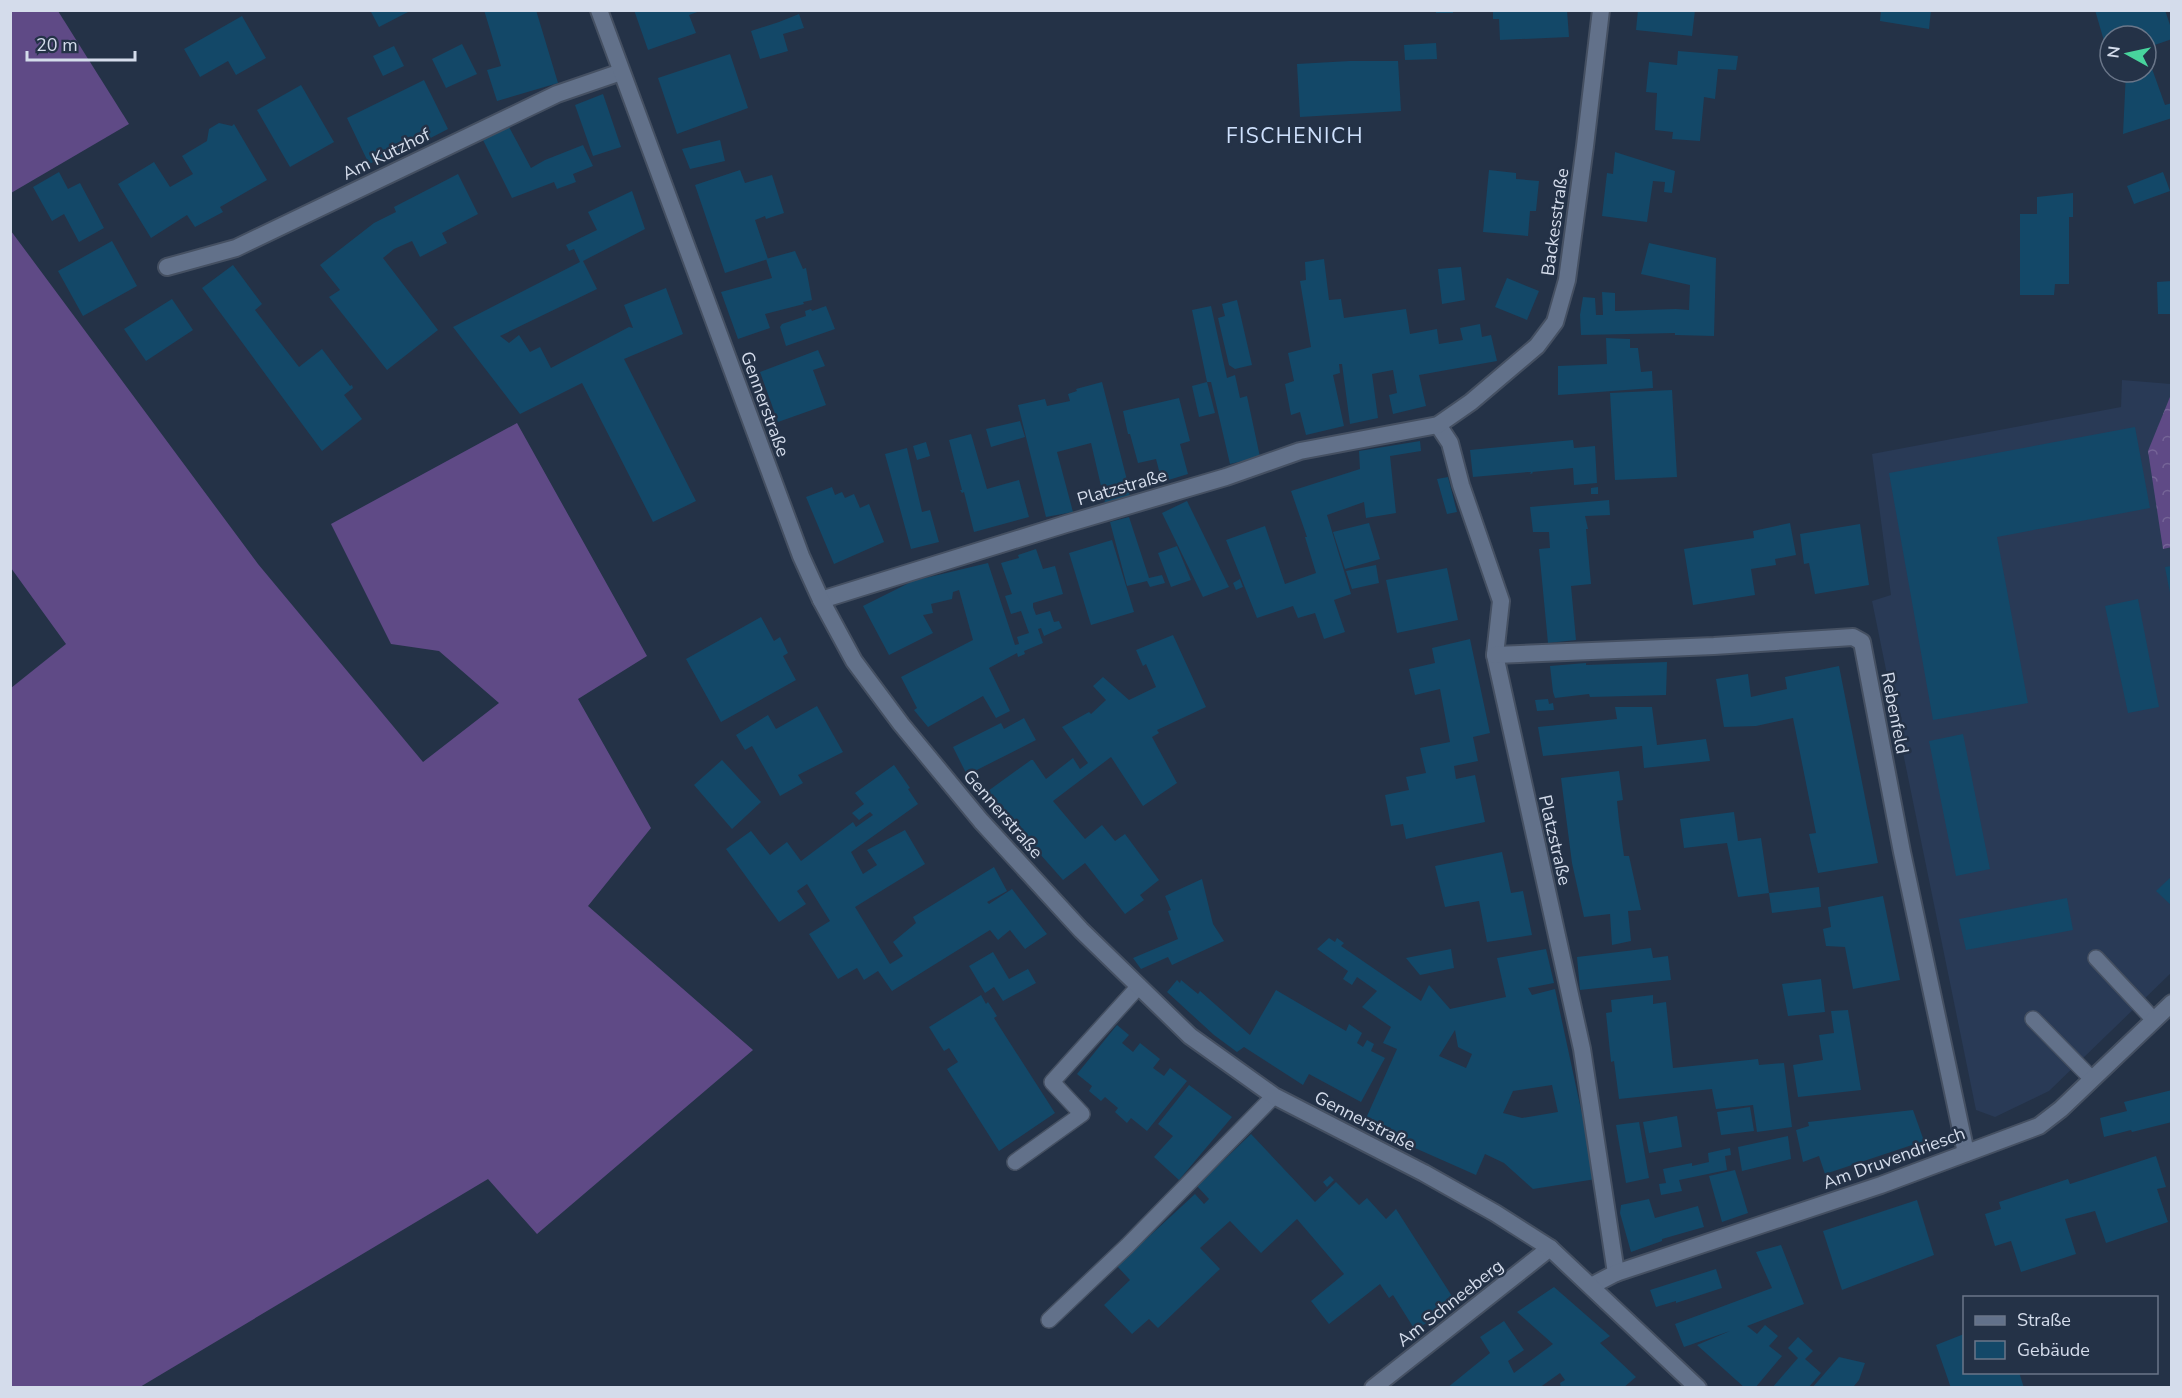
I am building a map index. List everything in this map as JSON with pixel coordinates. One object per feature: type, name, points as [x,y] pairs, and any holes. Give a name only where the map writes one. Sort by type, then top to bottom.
[{"type":"street","name":"Gennerstraße","points":[[599,10],[801,556],[821,600],[854,661],[908,733],[981,821],[1081,930],[1190,1036],[1274,1096],[1424,1173],[1495,1213],[1550,1248],[1698,1388]]},
{"type":"street","name":"Backesstraße","points":[[1471,402],[1537,346],[1555,322],[1568,269],[1586,146],[1601,10]]},
{"type":"street","name":"Am Kutzhof","points":[[166,267],[236,248],[557,94],[621,72]]},
{"type":"street","name":"Platzstraße","points":[[821,600],[1226,477],[1300,451],[1437,425],[1471,402]]},
{"type":"street","name":"Platzstraße","points":[[1437,425],[1450,444],[1461,485],[1501,601],[1495,655],[1582,1049],[1616,1273]]},
{"type":"street","name":"Rebenfeld","points":[[1495,655],[1714,646],[1853,636],[1862,642],[1902,852],[1966,1153]]},
{"type":"street","name":"Am Druvendriesch","points":[[1591,1286],[1616,1273],[1881,1185],[2039,1126],[2061,1109],[2172,1003]]},
{"type":"street","name":"Am Schneeberg","points":[[1373,1388],[1550,1248]]},
{"type":"lane","points":[[2096,958],[2154,1020]]},
{"type":"lane","points":[[1015,1162],[1082,1114],[1052,1082],[1139,986]]},
{"type":"lane","points":[[2033,1019],[2092,1079]]},
{"type":"lane","points":[[1048,1320],[1127,1246],[1274,1096]]},
{"type":"shaded area","points":[[2122,380],[2171,384],[2171,973],[2049,1091],[1995,1117],[1976,1110],[1872,601],[1891,595],[1872,454],[2121,407]]},
{"type":"green space","points":[[11,10],[58,11],[129,124],[11,193]]},
{"type":"green space","points":[[11,231],[258,564],[423,762],[499,703],[439,651],[391,644],[331,524],[517,423],[647,656],[578,699],[651,828],[588,906],[753,1050],[537,1234],[488,1179],[140,1387],[11,1387],[11,688],[66,644],[11,568]]},
{"type":"green space","points":[[2170,397],[2172,397],[2172,547],[2163,549],[2148,451]]},
{"type":"building","points":[[370,10],[407,10],[408,12],[379,27]]},
{"type":"building","points":[[484,10],[536,10],[558,83],[497,101],[487,70],[501,66]]},
{"type":"building","points":[[634,10],[700,10],[689,15],[696,33],[648,50]]},
{"type":"building","points":[[1436,10],[1453,10],[1453,13],[1436,13]]},
{"type":"building","points":[[1567,10],[1569,37],[1500,40],[1499,19],[1493,19],[1493,12]]},
{"type":"building","points":[[1638,10],[1695,10],[1692,36],[1636,30]]},
{"type":"building","points":[[1881,10],[1931,10],[1929,29],[1880,21]]},
{"type":"building","points":[[2095,10],[2165,10],[2172,31],[2172,39],[2158,44],[2158,24],[2099,24]]},
{"type":"building","points":[[799,14],[804,28],[783,34],[788,51],[760,59],[751,31]]},
{"type":"building","points":[[242,16],[266,58],[236,75],[228,61],[200,77],[184,49]]},
{"type":"building","points":[[1436,43],[1437,59],[1405,60],[1404,45]]},
{"type":"building","points":[[462,44],[477,74],[446,88],[432,59]]},
{"type":"building","points":[[394,46],[404,66],[383,76],[373,56]]},
{"type":"building","points":[[1678,51],[1738,56],[1736,70],[1718,69],[1715,99],[1704,97],[1700,141],[1672,139],[1673,132],[1655,130],[1657,93],[1646,92],[1649,62],[1677,65]]},
{"type":"building","points":[[730,54],[748,108],[677,134],[658,78]]},
{"type":"building","points":[[1398,61],[1401,111],[1300,117],[1297,64]]},
{"type":"building","points":[[424,80],[448,129],[417,145],[415,143],[369,164],[347,118]]},
{"type":"building","points":[[2125,84],[2157,84],[2165,105],[2172,103],[2172,118],[2123,134]]},
{"type":"building","points":[[301,85],[334,142],[290,167],[257,110]]},
{"type":"building","points":[[603,94],[621,147],[593,156],[575,105]]},
{"type":"building","points":[[219,123],[232,126],[234,124],[267,180],[220,207],[223,212],[195,227],[187,215],[151,238],[118,184],[154,162],[170,187],[193,174],[182,156],[207,141],[209,129]]},
{"type":"building","points":[[509,127],[531,168],[583,145],[593,166],[573,174],[576,182],[557,189],[554,182],[512,198],[483,140]]},
{"type":"building","points":[[720,140],[725,161],[690,169],[682,149]]},
{"type":"building","points":[[1615,152],[1675,171],[1672,193],[1664,192],[1665,182],[1653,181],[1647,222],[1602,216],[1607,173],[1613,174]]},
{"type":"building","points":[[740,170],[745,183],[772,175],[784,213],[755,220],[768,259],[725,273],[695,185]]},
{"type":"building","points":[[1489,170],[1516,173],[1516,179],[1539,181],[1536,211],[1530,211],[1528,236],[1483,232]]},
{"type":"building","points":[[59,172],[68,189],[80,183],[104,228],[79,242],[64,214],[52,221],[33,187]]},
{"type":"building","points":[[2163,172],[2170,191],[2134,204],[2127,186]]},
{"type":"building","points":[[458,174],[478,214],[442,233],[447,243],[420,257],[412,241],[394,249],[383,258],[438,330],[387,370],[329,297],[340,290],[320,265],[374,223],[396,212],[394,207]]},
{"type":"building","points":[[632,191],[645,229],[583,261],[597,289],[500,336],[509,343],[519,335],[530,352],[540,347],[551,368],[629,327],[633,328],[624,305],[666,288],[683,334],[624,359],[696,501],[653,522],[582,383],[520,414],[453,327],[580,262],[574,249],[569,251],[566,245],[597,230],[588,212]]},
{"type":"building","points":[[2073,193],[2073,217],[2069,217],[2069,284],[2055,284],[2054,295],[2020,295],[2020,214],[2037,214],[2037,197]]},
{"type":"building","points":[[112,241],[137,286],[83,316],[58,271]]},
{"type":"building","points":[[1649,243],[1716,258],[1714,336],[1675,335],[1675,333],[1581,335],[1580,315],[1583,297],[1595,298],[1596,315],[1603,315],[1602,292],[1615,293],[1615,311],[1689,310],[1690,285],[1641,274]]},
{"type":"building","points":[[795,251],[803,269],[806,268],[812,300],[765,314],[770,328],[738,339],[721,292],[772,278],[766,259]]},
{"type":"building","points":[[1324,259],[1329,300],[1341,299],[1344,318],[1406,309],[1410,334],[1437,329],[1439,344],[1463,340],[1460,328],[1480,324],[1482,337],[1491,335],[1497,361],[1419,375],[1426,406],[1393,414],[1389,395],[1397,393],[1393,370],[1372,374],[1378,418],[1350,424],[1342,364],[1339,364],[1340,373],[1333,375],[1344,426],[1306,435],[1300,412],[1291,415],[1285,384],[1294,381],[1288,353],[1311,347],[1300,281],[1306,280],[1305,262]]},
{"type":"building","points":[[233,265],[262,304],[255,310],[299,367],[322,349],[350,386],[352,385],[353,388],[344,395],[362,419],[322,451],[202,288]]},
{"type":"building","points":[[1461,267],[1465,300],[1442,304],[1438,269]]},
{"type":"building","points":[[1507,278],[1539,291],[1527,320],[1495,307]]},
{"type":"building","points":[[2172,281],[2172,314],[2158,314],[2157,282]]},
{"type":"building","points":[[172,299],[193,330],[146,361],[124,329]]},
{"type":"building","points":[[1237,300],[1252,365],[1235,369],[1229,365],[1218,318],[1225,316],[1222,304]]},
{"type":"building","points":[[826,306],[835,329],[786,346],[780,327],[782,324],[806,316],[805,311]]},
{"type":"building","points":[[1211,306],[1227,378],[1235,375],[1240,398],[1247,396],[1260,457],[1230,464],[1211,382],[1207,382],[1192,310]]},
{"type":"building","points":[[1606,338],[1630,339],[1630,348],[1638,348],[1641,372],[1652,371],[1653,388],[1558,395],[1558,366],[1607,364]]},
{"type":"building","points":[[818,350],[825,366],[813,370],[826,405],[778,422],[760,372]]},
{"type":"building","points":[[1102,382],[1131,489],[1130,497],[1105,503],[1091,443],[1057,452],[1073,512],[1046,517],[1018,405],[1045,399],[1047,406],[1070,401],[1068,394],[1077,391],[1076,389]]},
{"type":"building","points":[[1207,382],[1215,413],[1199,417],[1192,386]]},
{"type":"building","points":[[1672,390],[1677,477],[1615,480],[1610,393]]},
{"type":"building","points":[[1179,398],[1190,441],[1180,444],[1188,474],[1162,482],[1156,459],[1138,463],[1123,411]]},
{"type":"building","points":[[1020,421],[1025,437],[991,447],[986,429]]},
{"type":"building","points":[[2135,427],[2150,508],[1997,537],[2028,703],[1933,720],[1889,473]]},
{"type":"building","points":[[971,434],[987,489],[1019,480],[1029,517],[974,532],[964,492],[960,490],[962,490],[949,440]]},
{"type":"building","points":[[1573,440],[1574,448],[1595,446],[1597,483],[1574,485],[1573,468],[1530,474],[1531,472],[1473,477],[1470,450]]},
{"type":"building","points":[[1420,441],[1421,451],[1390,456],[1396,513],[1366,518],[1364,502],[1327,515],[1351,594],[1334,600],[1345,632],[1324,639],[1315,613],[1298,618],[1293,606],[1257,618],[1226,540],[1265,526],[1285,584],[1316,573],[1305,537],[1307,537],[1291,491],[1360,469],[1359,451]]},
{"type":"building","points":[[926,442],[930,456],[917,460],[913,446]]},
{"type":"building","points":[[907,448],[922,512],[930,510],[939,542],[911,549],[885,454]]},
{"type":"building","points":[[1448,477],[1457,512],[1447,514],[1437,479]]},
{"type":"building","points":[[832,487],[835,495],[842,492],[845,498],[854,494],[860,508],[869,504],[884,542],[834,564],[806,497]]},
{"type":"building","points":[[1598,487],[1598,494],[1591,494],[1591,488]]},
{"type":"building","points":[[1609,500],[1610,515],[1585,516],[1588,529],[1586,529],[1591,584],[1571,586],[1576,640],[1548,643],[1539,549],[1550,548],[1549,532],[1533,532],[1530,507]]},
{"type":"building","points":[[1187,501],[1229,587],[1203,597],[1162,513]]},
{"type":"building","points":[[1129,517],[1149,578],[1162,575],[1165,583],[1150,587],[1147,581],[1127,586],[1110,522]]},
{"type":"building","points":[[1369,523],[1380,559],[1345,569],[1333,532]]},
{"type":"building","points":[[1790,523],[1796,555],[1775,559],[1776,565],[1751,569],[1755,595],[1693,605],[1684,549],[1754,538],[1753,531]]},
{"type":"building","points":[[1860,524],[1869,585],[1815,594],[1809,563],[1804,564],[1800,534]]},
{"type":"building","points":[[1112,540],[1134,612],[1091,625],[1069,553]]},
{"type":"building","points":[[1177,546],[1191,580],[1171,587],[1158,553]]},
{"type":"building","points":[[1036,549],[1043,569],[1055,566],[1063,594],[1033,603],[1033,607],[1036,615],[1050,611],[1054,622],[1059,621],[1062,628],[1044,636],[1041,628],[1038,629],[1043,643],[1024,651],[1025,654],[1018,657],[1017,653],[989,668],[1010,711],[996,718],[983,696],[928,727],[914,710],[917,708],[901,677],[973,640],[959,590],[953,592],[952,599],[931,604],[933,613],[923,615],[933,633],[889,655],[863,606],[913,581],[988,563],[1015,645],[1019,644],[1017,637],[1029,633],[1021,611],[1011,614],[1005,596],[1012,594],[1001,563],[1019,558],[1018,555]]},
{"type":"building","points":[[1376,565],[1379,583],[1352,589],[1346,571]]},
{"type":"building","points":[[2172,566],[2172,593],[2170,593],[2165,567]]},
{"type":"building","points":[[1447,568],[1458,620],[1397,633],[1386,580]]},
{"type":"building","points":[[1240,579],[1243,587],[1236,590],[1233,583]]},
{"type":"building","points":[[2138,599],[2159,707],[2128,713],[2105,606]]},
{"type":"building","points":[[761,617],[774,641],[780,637],[788,653],[783,656],[796,680],[721,722],[686,659]]},
{"type":"building","points":[[1173,635],[1206,707],[1157,730],[1159,733],[1152,737],[1177,783],[1143,806],[1111,757],[1053,801],[1085,839],[1102,825],[1115,841],[1125,834],[1159,880],[1140,895],[1144,900],[1125,914],[1085,863],[1063,880],[988,791],[1031,760],[1046,779],[1073,758],[1080,769],[1088,763],[1062,727],[1089,712],[1091,714],[1106,700],[1093,686],[1103,677],[1129,700],[1156,687],[1146,664],[1143,666],[1136,650]]},
{"type":"building","points":[[1470,639],[1490,733],[1473,737],[1478,761],[1454,766],[1456,779],[1475,775],[1485,822],[1406,839],[1403,824],[1391,826],[1385,795],[1409,790],[1406,777],[1426,773],[1420,748],[1450,742],[1440,689],[1415,695],[1409,669],[1435,663],[1432,648]]},
{"type":"building","points":[[1667,662],[1666,695],[1590,697],[1589,694],[1555,698],[1553,692],[1550,666]]},
{"type":"building","points":[[1839,666],[1878,863],[1818,873],[1809,834],[1816,833],[1793,718],[1756,726],[1724,727],[1716,679],[1748,674],[1751,697],[1787,689],[1785,677]]},
{"type":"building","points":[[1548,699],[1549,704],[1553,703],[1554,710],[1537,711],[1535,700]]},
{"type":"building","points":[[817,706],[843,752],[798,775],[803,783],[780,796],[752,746],[745,750],[736,735],[768,715],[776,729]]},
{"type":"building","points":[[1615,707],[1652,707],[1657,745],[1706,739],[1710,761],[1644,768],[1642,746],[1543,756],[1538,727],[1617,719]]},
{"type":"building","points":[[1024,718],[1036,740],[967,775],[953,747],[1001,723],[1004,729]]},
{"type":"building","points":[[1963,734],[1990,869],[1956,876],[1929,741]]},
{"type":"building","points":[[722,760],[761,802],[732,829],[694,785]]},
{"type":"building","points":[[894,765],[918,804],[851,852],[863,874],[877,865],[867,850],[905,830],[925,864],[855,907],[890,964],[903,956],[893,942],[916,923],[913,917],[994,867],[1007,891],[987,902],[989,904],[1012,889],[1047,934],[1025,949],[1010,930],[998,940],[990,930],[892,991],[878,971],[864,980],[857,968],[838,979],[809,934],[830,921],[807,884],[797,891],[806,904],[779,922],[726,849],[751,831],[770,855],[787,842],[801,861],[853,822],[856,827],[873,815],[870,812],[859,820],[852,813],[864,804],[855,793]]},
{"type":"building","points":[[1619,771],[1623,800],[1617,801],[1624,856],[1629,856],[1641,910],[1628,911],[1631,941],[1612,945],[1610,914],[1584,917],[1572,863],[1561,778]]},
{"type":"building","points":[[1734,812],[1738,841],[1761,838],[1769,893],[1738,897],[1727,843],[1684,848],[1680,819]]},
{"type":"building","points":[[1502,852],[1511,893],[1523,891],[1532,935],[1487,942],[1479,901],[1445,907],[1435,866]]},
{"type":"building","points":[[2172,876],[2172,906],[2156,891]]},
{"type":"building","points":[[1202,879],[1213,924],[1224,941],[1172,965],[1168,957],[1141,969],[1133,958],[1178,939],[1165,896]]},
{"type":"building","points":[[1819,887],[1821,907],[1772,913],[1769,893]]},
{"type":"building","points":[[1883,896],[1900,980],[1853,989],[1845,947],[1826,946],[1823,929],[1831,927],[1828,907]]},
{"type":"building","points":[[2067,898],[2073,930],[1966,950],[1959,919]]},
{"type":"building","points":[[1329,938],[1335,942],[1337,938],[1344,943],[1341,946],[1421,1001],[1429,985],[1450,1009],[1506,997],[1497,958],[1546,949],[1554,983],[1528,988],[1532,995],[1555,989],[1596,1179],[1533,1189],[1504,1163],[1485,1154],[1476,1175],[1363,1125],[1397,1049],[1383,1043],[1391,1027],[1362,1007],[1377,991],[1357,977],[1352,985],[1343,979],[1348,971],[1317,949]],"holes":[[[1455,1030],[1458,1047],[1472,1054],[1466,1068],[1439,1056]],[[1552,1085],[1558,1112],[1522,1118],[1503,1113],[1513,1091]]]},
{"type":"building","points":[[1651,948],[1653,958],[1668,956],[1671,980],[1580,990],[1577,957]]},
{"type":"building","points":[[1451,949],[1454,968],[1420,975],[1406,958]]},
{"type":"building","points":[[993,952],[1009,979],[1028,969],[1036,983],[1003,1001],[994,987],[985,993],[969,966]]},
{"type":"building","points":[[1821,979],[1825,1012],[1788,1016],[1782,984]]},
{"type":"building","points":[[1177,980],[1180,983],[1181,980],[1198,994],[1200,991],[1250,1035],[1276,990],[1346,1031],[1349,1024],[1362,1033],[1357,1043],[1363,1047],[1367,1040],[1374,1044],[1371,1051],[1385,1058],[1361,1102],[1309,1074],[1303,1085],[1244,1047],[1237,1052],[1214,1035],[1167,992]]},
{"type":"building","points":[[981,995],[997,1016],[994,1018],[1055,1113],[999,1151],[947,1069],[958,1062],[949,1048],[944,1051],[929,1027]]},
{"type":"building","points":[[1653,995],[1653,1004],[1666,1002],[1673,1068],[1758,1059],[1759,1065],[1784,1063],[1792,1127],[1757,1132],[1753,1105],[1716,1109],[1712,1089],[1619,1099],[1614,1061],[1611,1062],[1606,1013],[1612,1012],[1611,1000]]},
{"type":"building","points":[[1848,1010],[1861,1090],[1798,1097],[1793,1065],[1823,1060],[1819,1035],[1834,1033],[1831,1011]]},
{"type":"building","points":[[1117,1025],[1129,1035],[1122,1043],[1133,1052],[1140,1043],[1160,1059],[1153,1068],[1164,1076],[1170,1068],[1187,1081],[1147,1131],[1131,1118],[1127,1123],[1115,1112],[1118,1108],[1105,1097],[1101,1101],[1089,1091],[1092,1086],[1077,1074]]},
{"type":"building","points":[[1189,1085],[1232,1117],[1179,1180],[1154,1157],[1173,1136],[1158,1124]]},
{"type":"building","points":[[2172,1090],[2172,1122],[2104,1137],[2100,1118],[2127,1111],[2124,1102]]},
{"type":"building","points":[[1750,1107],[1754,1131],[1721,1135],[1717,1112]]},
{"type":"building","points":[[1913,1110],[1924,1141],[1825,1174],[1819,1156],[1803,1162],[1796,1130],[1809,1126],[1808,1122]]},
{"type":"building","points":[[1677,1116],[1682,1147],[1649,1153],[1643,1122]]},
{"type":"building","points":[[1639,1122],[1649,1178],[1626,1183],[1616,1125]]},
{"type":"building","points":[[1251,1134],[1315,1202],[1336,1182],[1359,1205],[1367,1198],[1386,1219],[1396,1209],[1457,1304],[1415,1330],[1393,1295],[1389,1298],[1380,1284],[1329,1324],[1311,1301],[1344,1274],[1297,1219],[1261,1253],[1230,1221],[1200,1248],[1220,1269],[1158,1328],[1149,1319],[1132,1334],[1104,1305],[1130,1280],[1117,1266],[1195,1194],[1204,1204],[1209,1199],[1197,1186]]},
{"type":"building","points":[[1788,1136],[1791,1159],[1742,1171],[1738,1147]]},
{"type":"building","points":[[1730,1148],[1731,1155],[1725,1156],[1727,1170],[1679,1180],[1682,1191],[1661,1195],[1659,1184],[1666,1183],[1663,1169],[1709,1162],[1708,1153]]},
{"type":"building","points":[[2156,1156],[2166,1187],[2157,1189],[2168,1222],[2106,1243],[2095,1211],[2065,1219],[2076,1254],[2021,1272],[2011,1241],[1995,1246],[1985,1214],[2001,1209],[1999,1202],[2068,1179],[2070,1184]]},
{"type":"building","points":[[1735,1170],[1748,1213],[1722,1222],[1709,1176]]},
{"type":"building","points":[[1330,1176],[1334,1180],[1327,1187],[1323,1182]]},
{"type":"building","points":[[1649,1199],[1655,1218],[1698,1206],[1704,1227],[1662,1239],[1662,1241],[1631,1252],[1620,1213],[1621,1205]]},
{"type":"building","points":[[1917,1200],[1934,1255],[1842,1290],[1823,1231]]},
{"type":"building","points":[[1781,1245],[1804,1304],[1747,1326],[1757,1334],[1765,1325],[1778,1336],[1769,1346],[1782,1356],[1755,1388],[1745,1388],[1697,1345],[1730,1331],[1684,1347],[1675,1324],[1772,1288],[1756,1252]]},
{"type":"building","points":[[1716,1269],[1722,1288],[1656,1307],[1650,1290]]},
{"type":"building","points":[[1554,1287],[1610,1336],[1600,1343],[1636,1377],[1623,1388],[1561,1388],[1560,1383],[1565,1380],[1560,1373],[1539,1388],[1447,1388],[1490,1353],[1480,1337],[1504,1321],[1524,1350],[1508,1361],[1514,1373],[1553,1344],[1517,1312]]},
{"type":"building","points":[[1963,1334],[1963,1374],[2020,1374],[2024,1388],[1951,1388],[1936,1345]]},
{"type":"building","points":[[1798,1337],[1813,1351],[1805,1359],[1821,1373],[1808,1388],[1772,1388],[1798,1358],[1788,1348]]},
{"type":"building","points":[[1839,1357],[1865,1363],[1859,1380],[1854,1386],[1856,1388],[1812,1388]]},
{"type":"district","name":"FISCHENICH","points":[[1295,136]]}]
